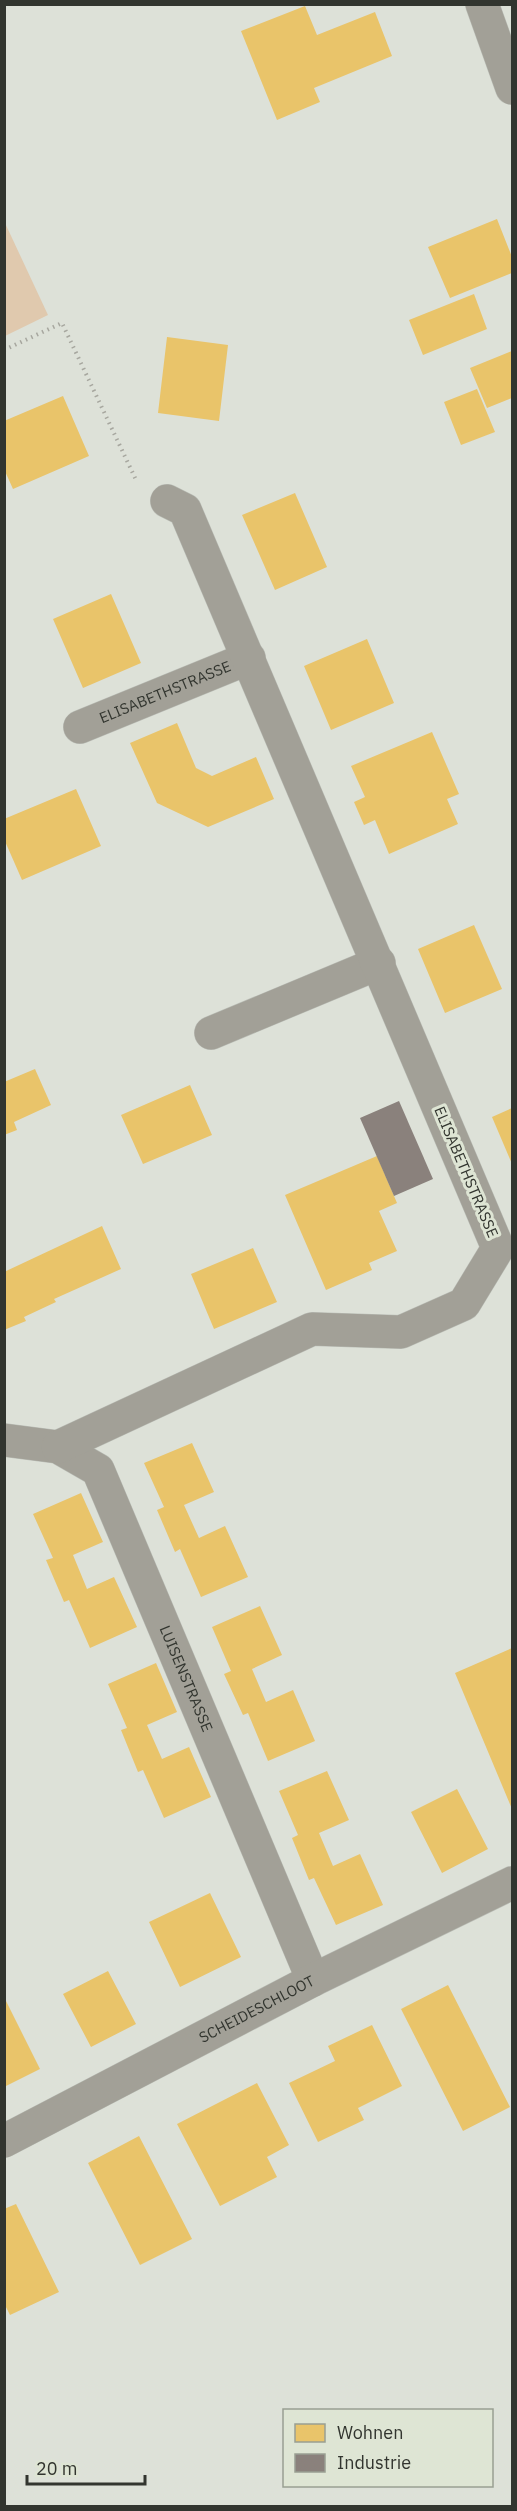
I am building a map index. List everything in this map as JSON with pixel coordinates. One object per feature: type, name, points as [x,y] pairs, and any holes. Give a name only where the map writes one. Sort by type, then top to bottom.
[{"type":"street","points":[[482,4],[513,88]]},
{"type":"street","name":"ELISABETHSTRASSE","points":[[58,1448],[312,1329],[400,1332],[464,1304],[498,1248],[185,510],[167,501]]},
{"type":"street","name":"ELISABETHSTRASSE","points":[[80,727],[249,658]]},
{"type":"street","points":[[211,1033],[379,963]]},
{"type":"street","name":"LUISENSTRASSE","points":[[4,1440],[58,1448],[98,1470],[314,1980]]},
{"type":"street","name":"SCHEIDESCHLOOT","points":[[4,2141],[314,1980],[513,1884]]},
{"type":"path","points":[[4,350],[62,323],[141,490],[167,501]]},
{"type":"shaded area","points":[[5,223],[48,315],[4,336]]},
{"type":"building: Wohnen","points":[[305,6],[317,35],[375,12],[392,56],[314,88],[320,102],[277,120],[241,31]]},
{"type":"building: Wohnen","points":[[497,219],[512,257],[512,273],[450,298],[428,247]]},
{"type":"building: Wohnen","points":[[474,294],[487,329],[423,355],[409,320]]},
{"type":"building: Wohnen","points":[[167,337],[228,345],[219,421],[158,413]]},
{"type":"building: Wohnen","points":[[512,351],[512,398],[487,408],[470,368]]},
{"type":"building: Wohnen","points":[[477,389],[495,432],[461,445],[444,402]]},
{"type":"building: Wohnen","points":[[63,396],[89,456],[13,489],[4,469],[4,421]]},
{"type":"building: Wohnen","points":[[295,493],[327,567],[275,590],[242,515]]},
{"type":"building: Wohnen","points":[[111,594],[141,663],[83,688],[53,619]]},
{"type":"building: Wohnen","points":[[367,639],[394,703],[331,730],[304,666]]},
{"type":"building: Wohnen","points":[[177,723],[196,768],[212,776],[256,757],[274,799],[208,827],[157,803],[130,743]]},
{"type":"building: Wohnen","points":[[432,732],[459,794],[447,799],[458,824],[389,854],[375,820],[364,825],[354,802],[365,797],[351,766]]},
{"type":"building: Wohnen","points":[[76,789],[101,846],[22,880],[4,839],[4,819]]},
{"type":"building: Wohnen","points":[[474,925],[502,989],[445,1013],[418,949]]},
{"type":"building: Wohnen","points":[[35,1069],[51,1105],[14,1122],[17,1130],[4,1135],[4,1082]]},
{"type":"building: Wohnen","points":[[190,1085],[212,1135],[143,1164],[121,1115]]},
{"type":"building: Wohnen","points":[[512,1108],[512,1164],[492,1117]]},
{"type":"building: Wohnen","points":[[377,1156],[397,1203],[379,1211],[397,1251],[369,1263],[372,1270],[326,1290],[285,1195]]},
{"type":"building: Wohnen","points":[[102,1226],[121,1269],[54,1299],[56,1302],[24,1317],[26,1321],[4,1330],[4,1272]]},
{"type":"building: Wohnen","points":[[253,1248],[277,1302],[214,1329],[191,1274]]},
{"type":"building: Wohnen","points":[[192,1443],[214,1492],[184,1505],[199,1538],[225,1526],[248,1577],[201,1597],[180,1549],[175,1552],[157,1510],[164,1507],[144,1463]]},
{"type":"building: Wohnen","points":[[81,1493],[103,1542],[73,1555],[87,1589],[114,1577],[137,1627],[90,1648],[69,1600],[64,1602],[46,1560],[53,1558],[33,1514]]},
{"type":"building: Wohnen","points":[[260,1606],[282,1655],[252,1669],[266,1702],[293,1690],[315,1741],[268,1761],[248,1713],[243,1715],[224,1674],[231,1671],[212,1627]]},
{"type":"building: Wohnen","points":[[512,1648],[512,1809],[455,1673]]},
{"type":"building: Wohnen","points":[[156,1663],[177,1712],[147,1725],[162,1759],[189,1747],[211,1797],[164,1818],[143,1770],[138,1772],[121,1730],[127,1728],[108,1684]]},
{"type":"building: Wohnen","points":[[327,1771],[349,1820],[319,1833],[333,1866],[360,1854],[383,1905],[336,1925],[314,1878],[309,1880],[292,1838],[298,1835],[279,1791]]},
{"type":"building: Wohnen","points":[[457,1789],[488,1849],[442,1873],[411,1812]]},
{"type":"building: Wohnen","points":[[210,1893],[241,1957],[180,1987],[149,1922]]},
{"type":"building: Wohnen","points":[[108,1971],[136,2024],[91,2047],[63,1994]]},
{"type":"building: Wohnen","points":[[448,1985],[510,2107],[463,2131],[401,2009]]},
{"type":"building: Wohnen","points":[[4,1997],[40,2069],[4,2087]]},
{"type":"building: Wohnen","points":[[372,2025],[402,2086],[358,2108],[364,2120],[318,2142],[289,2083],[335,2061],[328,2046]]},
{"type":"building: Wohnen","points":[[257,2083],[289,2145],[267,2157],[277,2177],[220,2206],[177,2124]]},
{"type":"building: Wohnen","points":[[139,2136],[192,2239],[140,2265],[88,2163]]},
{"type":"building: Wohnen","points":[[16,2204],[59,2292],[10,2315],[4,2303],[4,2209]]},
{"type":"building: Industrie","points":[[399,1101],[433,1179],[394,1196],[360,1118]]}]
